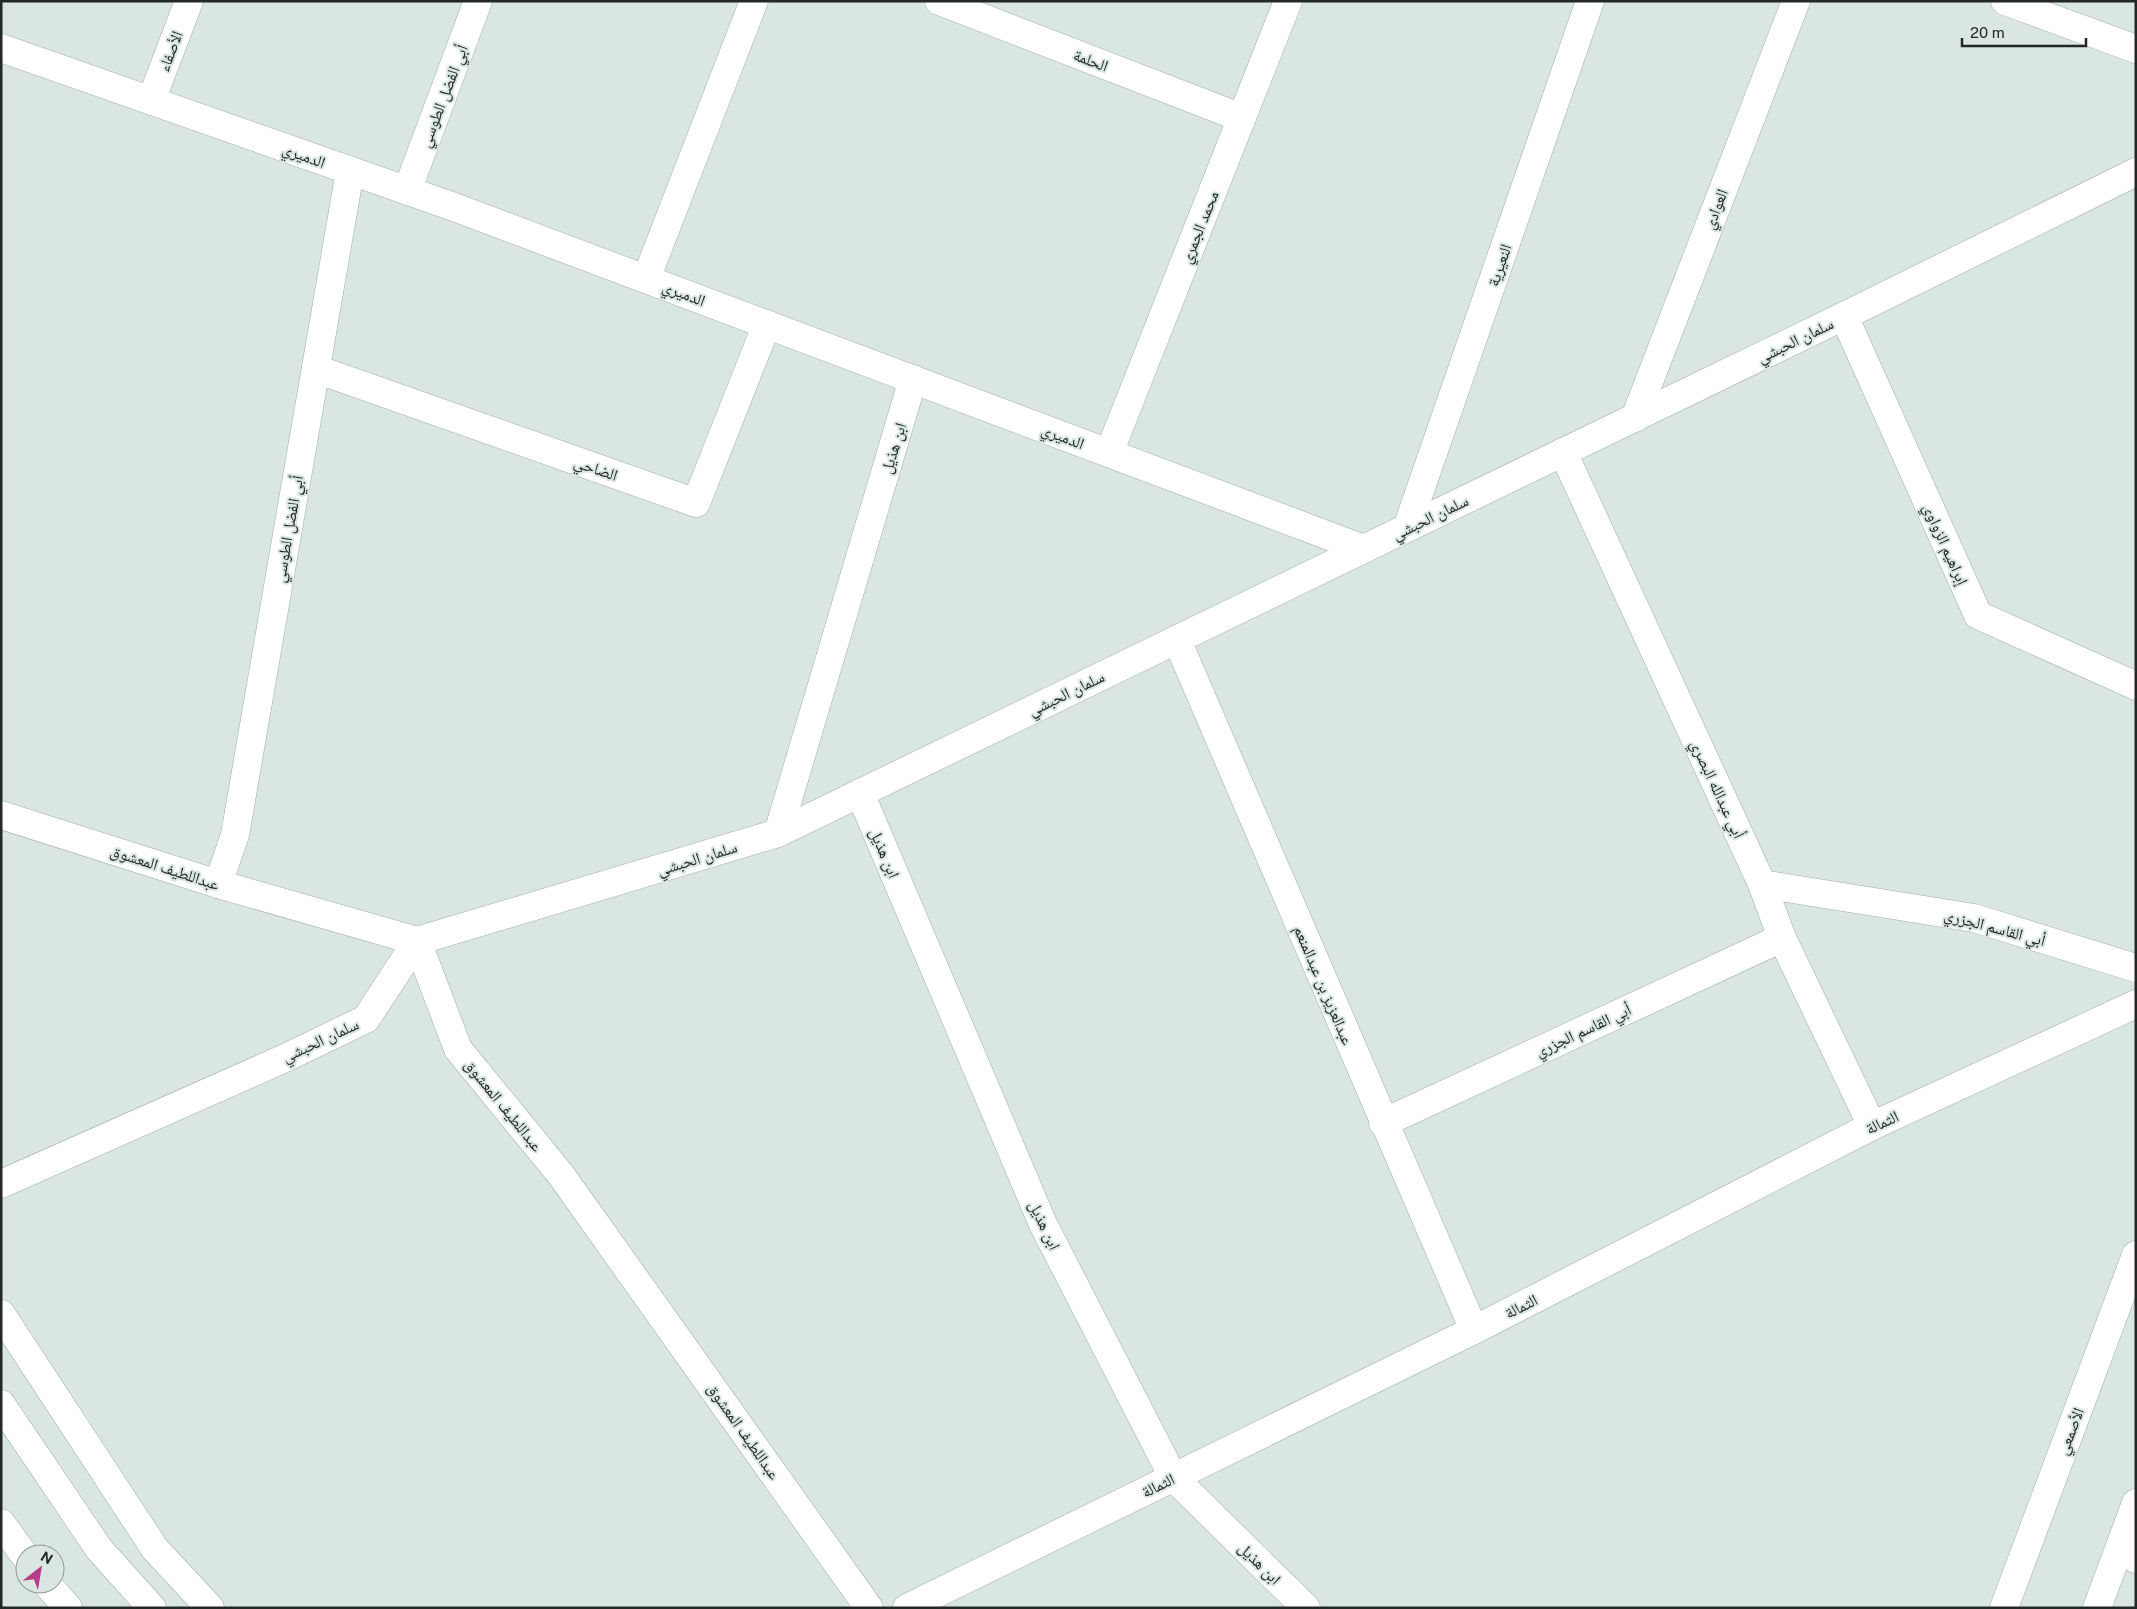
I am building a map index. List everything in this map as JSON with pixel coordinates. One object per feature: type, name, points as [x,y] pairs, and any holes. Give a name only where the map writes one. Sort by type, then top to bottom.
[{"type":"main road","name":"الأصفاء","points":[[152,101],[189,1]]},
{"type":"main road","name":"أبي الفضل الطوسي","points":[[407,191],[478,1]]},
{"type":"main road","points":[[646,279],[754,1]]},
{"type":"main road","name":"الحلمة","points":[[939,1],[1242,118]]},
{"type":"main road","name":"محمد الجمري","points":[[1109,453],[1288,1]]},
{"type":"main road","name":"النعيرية","points":[[1407,528],[1590,1]]},
{"type":"main road","name":"العوادي","points":[[1635,418],[1796,1]]},
{"type":"main road","points":[[2005,1],[2136,49]]},
{"type":"main road","name":"الدميري","points":[[1,48],[407,191],[767,324],[1364,549]]},
{"type":"main road","name":"أبي الفضل الطوسي","points":[[218,884],[235,835],[350,171]]},
{"type":"main road","name":"سلمان الحبشي","points":[[1,1184],[366,1019],[417,941],[778,833],[1635,418],[2136,172]]},
{"type":"main road","name":"إبراهيم الزواوي","points":[[1844,316],[1978,615],[2136,686]]},
{"type":"main road","name":"الضاحي","points":[[316,369],[696,503],[767,324]]},
{"type":"main road","name":"ابن هذيل","points":[[778,833],[913,379]]},
{"type":"main road","name":"أبي عبدالله البصري","points":[[1563,452],[1762,884],[1782,938],[1872,1126]]},
{"type":"main road","name":"عبدالعزيز بن عبدالمنعم","points":[[1177,640],[1383,1123],[1474,1330]]},
{"type":"main road","name":"ابن هذيل","points":[[860,793],[1043,1224],[1173,1477],[1306,1608]]},
{"type":"main road","name":"عبداللطيف المعشوق","points":[[1,815],[218,884],[417,941],[458,1049],[561,1174],[870,1608]]},
{"type":"main road","name":"أبي القاسم الجزري","points":[[1762,884],[1974,918],[2136,968]]},
{"type":"main road","name":"أبي القاسم الجزري","points":[[1383,1123],[1782,938]]},
{"type":"main road","name":"الثمالة","points":[[907,1608],[1474,1330],[1872,1126],[2136,1004]]},
{"type":"main road","name":"الأصمعي","points":[[2004,1608],[2136,1255]]},
{"type":"main road","points":[[1,1314],[155,1549],[210,1608]]},
{"type":"main road","points":[[1,1404],[99,1549],[152,1608]]},
{"type":"main road","points":[[2097,1608],[2136,1503]]},
{"type":"main road","points":[[1,1523],[16,1544]]},
{"type":"main road","points":[[2124,1533],[2136,1559]]},
{"type":"main road","points":[[56,1594],[68,1608]]}]
